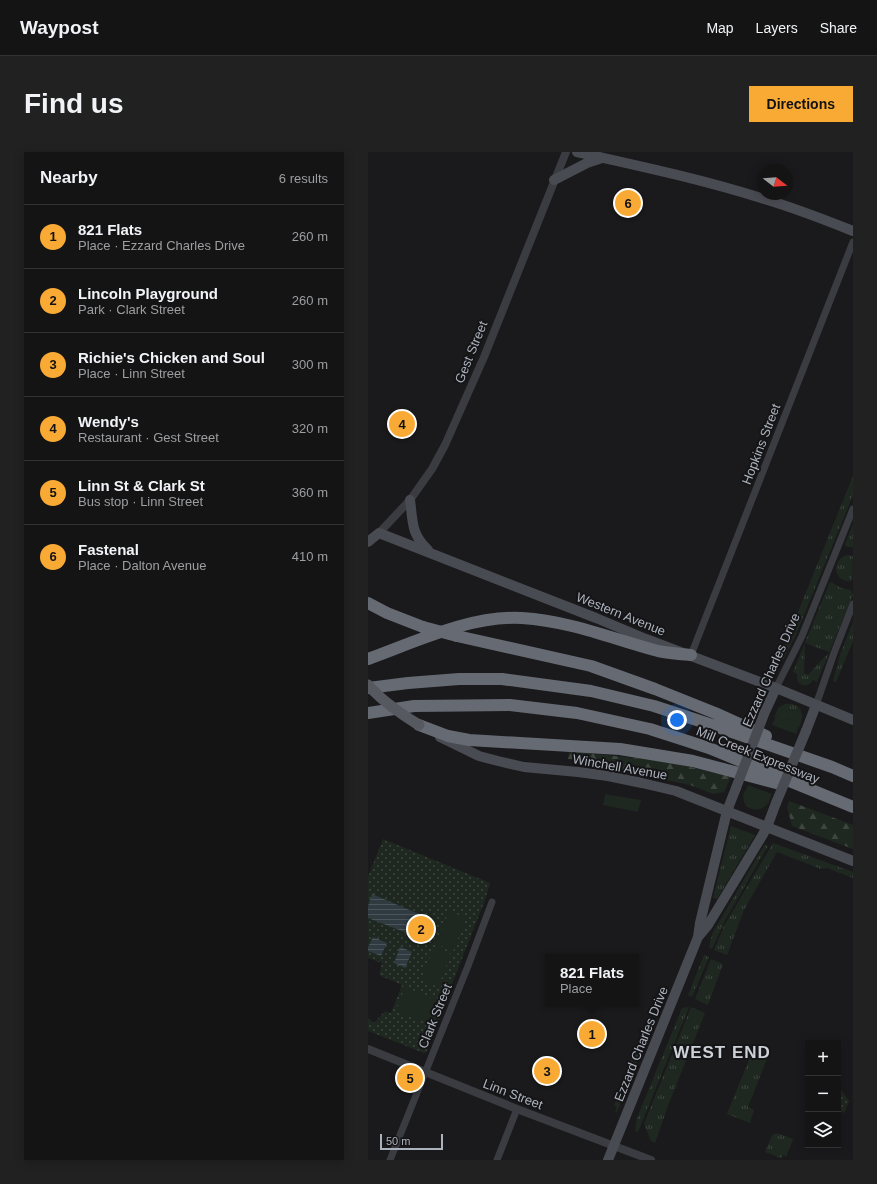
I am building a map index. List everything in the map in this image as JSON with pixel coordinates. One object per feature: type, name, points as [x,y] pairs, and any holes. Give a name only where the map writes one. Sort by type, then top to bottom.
[{"type":"highway","points":[[368,603],[387,613],[423,627],[591,666],[617,675],[715,713],[832,767]]},
{"type":"highway","points":[[368,659],[427,637],[470,624],[499,619],[521,618],[546,620],[592,630],[659,651],[691,655]]},
{"type":"highway","name":"Mill Creek Expressway","points":[[368,686],[408,682],[502,679],[591,691],[661,708],[832,767],[853,776]]},
{"type":"highway","name":"Mill Creek Expressway","points":[[368,713],[414,706],[510,705],[577,713],[650,729],[709,748],[853,807]]},
{"type":"highway","points":[[419,725],[448,736],[469,740],[597,747],[658,754],[693,761],[818,793]]},
{"type":"main road","points":[[577,152],[707,182],[763,198],[853,231]]},
{"type":"main road","points":[[554,180],[587,163],[602,158]]},
{"type":"main road","points":[[410,500],[416,534],[419,542],[429,552]]},
{"type":"main road","name":"Western Avenue","points":[[380,533],[596,618],[646,640],[691,655],[853,720]]},
{"type":"main road","name":"Gest Street","points":[[368,542],[380,533]]},
{"type":"main road","name":"Winchell Avenue","points":[[368,686],[404,716],[458,747],[479,756],[524,767],[578,772],[642,782],[676,792],[853,860]]},
{"type":"main road","name":"Ezzard Charles Drive","points":[[608,1160],[698,937],[727,811],[764,714],[776,688]]},
{"type":"main road","name":"Ezzard Charles Drive","points":[[698,937],[708,926],[767,827],[816,705]]},
{"type":"street","name":"Gest Street","points":[[380,533],[410,500],[432,469],[454,427],[489,345],[566,152]]},
{"type":"street","name":"Hopkins Street","points":[[691,655],[853,242]]},
{"type":"street","name":"Ezzard Charles Drive","points":[[776,688],[802,636],[853,509]]},
{"type":"street","name":"Ezzard Charles Drive","points":[[816,705],[853,604]]},
{"type":"street","name":"Clark Street","points":[[390,1160],[492,902]]},
{"type":"street","name":"Linn Street","points":[[368,1049],[517,1109],[651,1160]]},
{"type":"street","points":[[497,1160],[517,1109]]},
{"type":"green space","points":[[853,476],[853,495],[795,637],[782,661],[779,659]]},
{"type":"green space","points":[[853,524],[853,547],[847,547],[845,544]]},
{"type":"green space","points":[[847,555],[853,556],[852,581],[841,579],[836,571],[838,562]]},
{"type":"green space","points":[[831,582],[841,588],[851,590],[853,595],[817,682],[813,680],[807,685],[803,685],[797,680],[797,674],[793,672],[829,584]],"holes":[[[805,643],[829,652],[808,675],[804,673]]]},
{"type":"green space","points":[[853,622],[853,641],[836,682],[833,681],[840,655]]},
{"type":"green space","points":[[785,704],[795,705],[801,710],[802,718],[799,728],[798,722],[779,715],[774,718],[778,708]]},
{"type":"green space","points":[[779,715],[798,722],[796,734],[772,725],[775,718]]},
{"type":"green space","points":[[569,751],[670,762],[731,777],[724,792],[713,794],[690,785],[568,759]]},
{"type":"green space","points":[[748,785],[772,794],[769,801],[765,804],[745,797],[745,792]]},
{"type":"green space","points":[[744,791],[746,797],[765,804],[770,801],[766,806],[751,809],[747,806],[743,798]]},
{"type":"green space","points":[[605,794],[641,800],[638,812],[603,805]]},
{"type":"green space","points":[[789,801],[853,825],[853,849],[792,826],[787,807]]},
{"type":"green space","points":[[731,826],[755,835],[717,899],[713,898]]},
{"type":"green space","points":[[383,839],[490,883],[485,900],[452,984],[453,985],[427,1051],[424,1053],[368,1031],[368,1018],[374,1023],[385,1011],[391,1013],[402,985],[379,975],[382,963],[368,958],[368,877]]},
{"type":"green space","points":[[773,843],[853,872],[853,878],[827,868],[821,869],[777,852],[744,910],[727,955],[714,950],[724,926]]},
{"type":"green space","points":[[765,844],[768,846],[724,922],[712,949],[710,948],[709,946],[713,932]]},
{"type":"green space","points":[[449,911],[466,918],[453,951],[436,944]]},
{"type":"green space","points":[[434,947],[451,954],[438,987],[421,980]]},
{"type":"green space","points":[[704,955],[709,957],[692,997],[688,995]]},
{"type":"green space","points":[[711,959],[723,964],[708,1005],[695,999]]},
{"type":"green space","points":[[405,987],[444,1003],[435,1026],[396,1011]]},
{"type":"green space","points":[[689,1007],[638,1132],[635,1131],[637,1118],[682,1008]]},
{"type":"green space","points":[[691,1007],[705,1013],[669,1103],[655,1143],[651,1141],[644,1124]]},
{"type":"green space","points":[[647,1021],[653,1024],[632,1075],[626,1073]]},
{"type":"green space","points":[[755,1045],[770,1051],[748,1107],[754,1110],[750,1123],[727,1114]]},
{"type":"green space","points":[[623,1082],[628,1084],[617,1112],[615,1112],[617,1107],[614,1106]]},
{"type":"green space","points":[[841,1091],[849,1101],[844,1113],[841,1112]]},
{"type":"green space","points":[[777,1133],[793,1139],[786,1157],[783,1155],[781,1158],[765,1152],[772,1135]]},
{"type":"shaded area","points":[[372,894],[433,920],[425,940],[368,918],[368,906]]},
{"type":"shaded area","points":[[373,937],[387,943],[381,956],[368,951],[368,947]]},
{"type":"shaded area","points":[[400,947],[412,952],[405,968],[394,963]]},
{"type":"place","name":"Fastenal","points":[[628,203]]},
{"type":"place","name":"Wendy's","points":[[402,424]]},
{"type":"place","name":"Lincoln Playground","points":[[421,929]]},
{"type":"place","name":"821 Flats","points":[[592,1034]]},
{"type":"place","name":"Richie's Chicken and Soul","points":[[547,1071]]},
{"type":"place","name":"Linn St & Clark St","points":[[410,1078]]},
{"type":"district","name":"WEST END","points":[[722,1052]]}]
